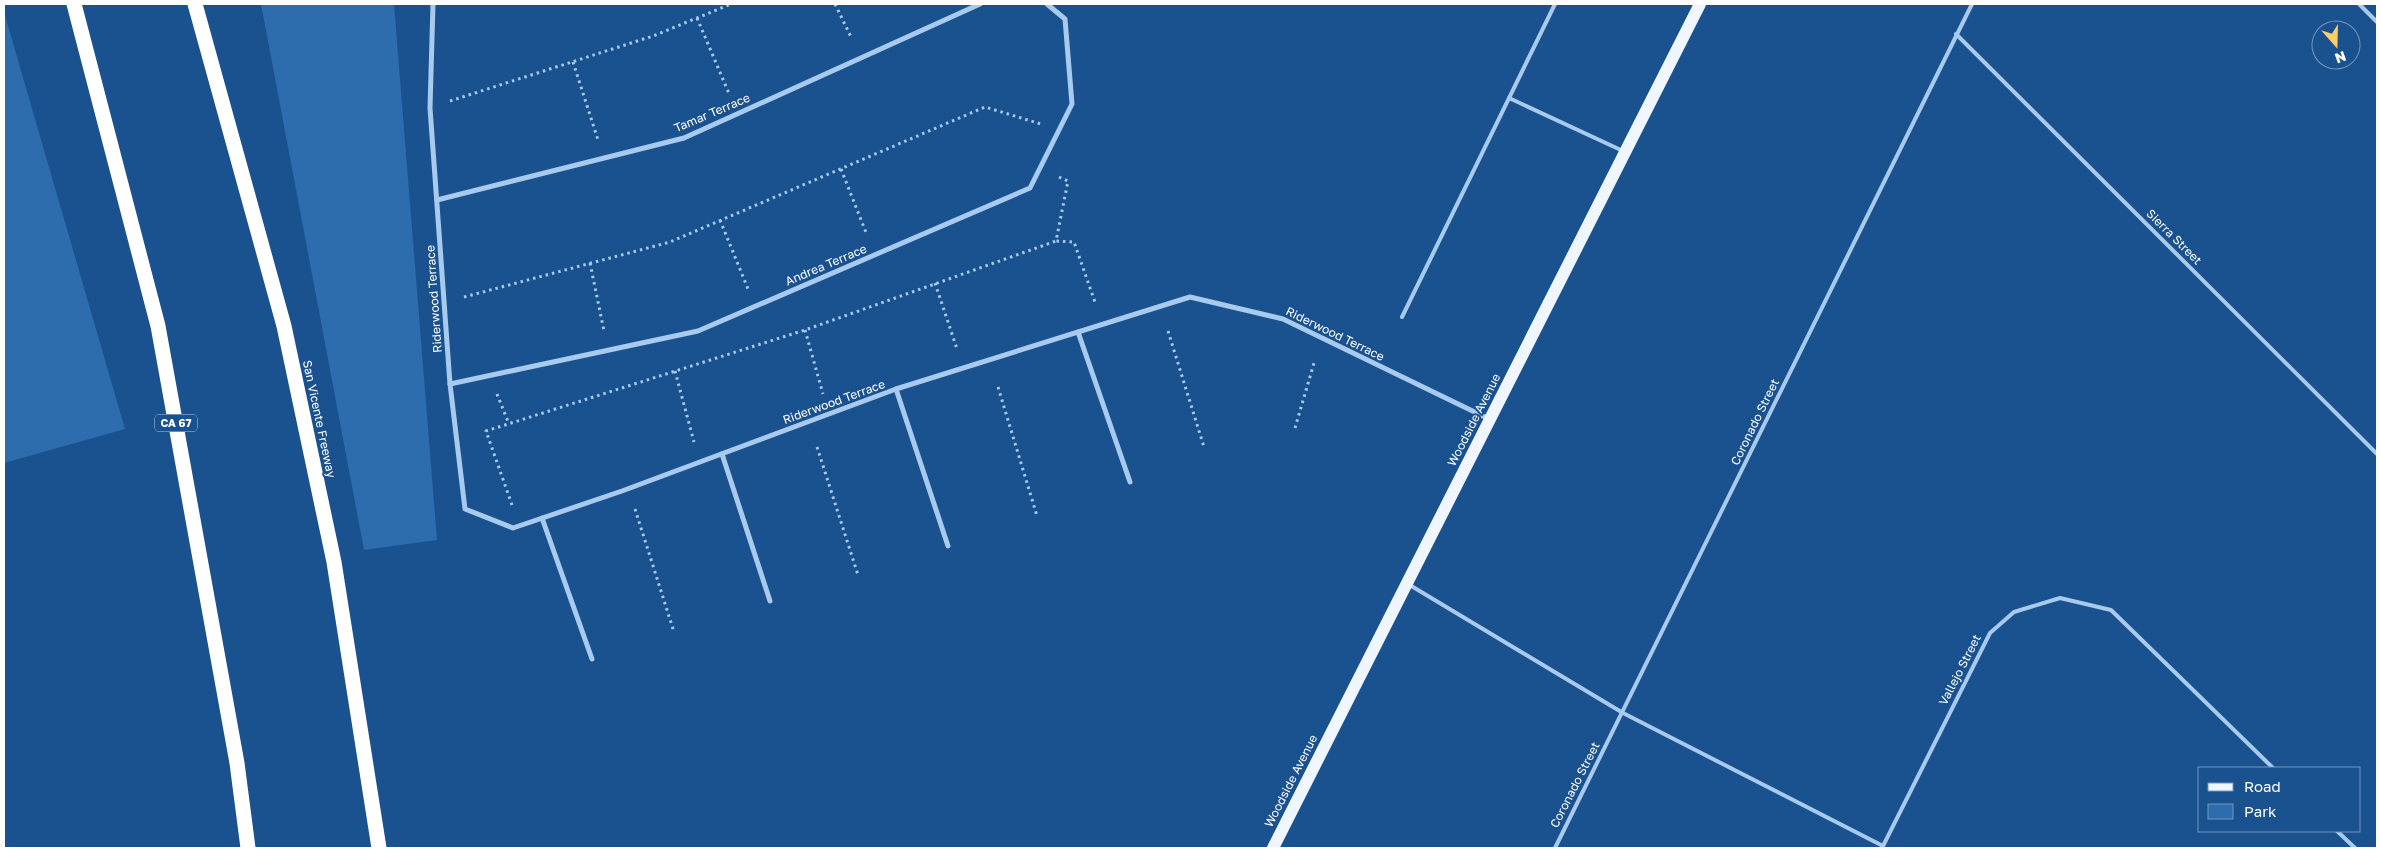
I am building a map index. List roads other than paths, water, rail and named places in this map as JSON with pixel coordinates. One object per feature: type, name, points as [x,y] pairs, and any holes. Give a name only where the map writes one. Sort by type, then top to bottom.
[{"type":"highway","name":"CA 67","points":[[74,4],[158,326],[237,763],[248,848]]},
{"type":"highway","name":"San Vicente Freeway","points":[[195,4],[288,345],[334,562],[379,848]]},
{"type":"main road","name":"Woodside Avenue","points":[[1273,848],[1700,4]]},
{"type":"street","name":"Riderwood Terrace","points":[[434,4],[430,108],[450,384],[465,509],[513,528],[896,390],[1190,297],[1283,319],[1490,419]]},
{"type":"street","name":"Tamar Terrace","points":[[437,200],[684,138],[980,4]]},
{"type":"street","name":"Andrea Terrace","points":[[450,384],[698,330],[1030,188],[1072,104],[1065,19],[1047,4]]},
{"type":"street","points":[[1078,332],[1130,482]]},
{"type":"street","name":"Riderwood Terrace","points":[[896,390],[948,546]]},
{"type":"street","points":[[722,454],[770,601]]},
{"type":"street","points":[[542,518],[592,659]]},
{"type":"lane","points":[[1402,317],[1555,4]]},
{"type":"lane","name":"Coronado Street","points":[[1554,848],[1623,713],[1972,4]]},
{"type":"lane","points":[[2359,4],[2377,22]]},
{"type":"lane","name":"Sierra Street","points":[[1956,34],[2377,454]]},
{"type":"lane","points":[[1509,98],[1626,152]]},
{"type":"lane","points":[[1407,583],[1623,713],[1882,847]]},
{"type":"lane","name":"Vallejo Street","points":[[1882,847],[1990,633],[2014,612],[2060,598],[2111,610],[2272,767]]},
{"type":"lane","points":[[2338,832],[2355,848]]}]
